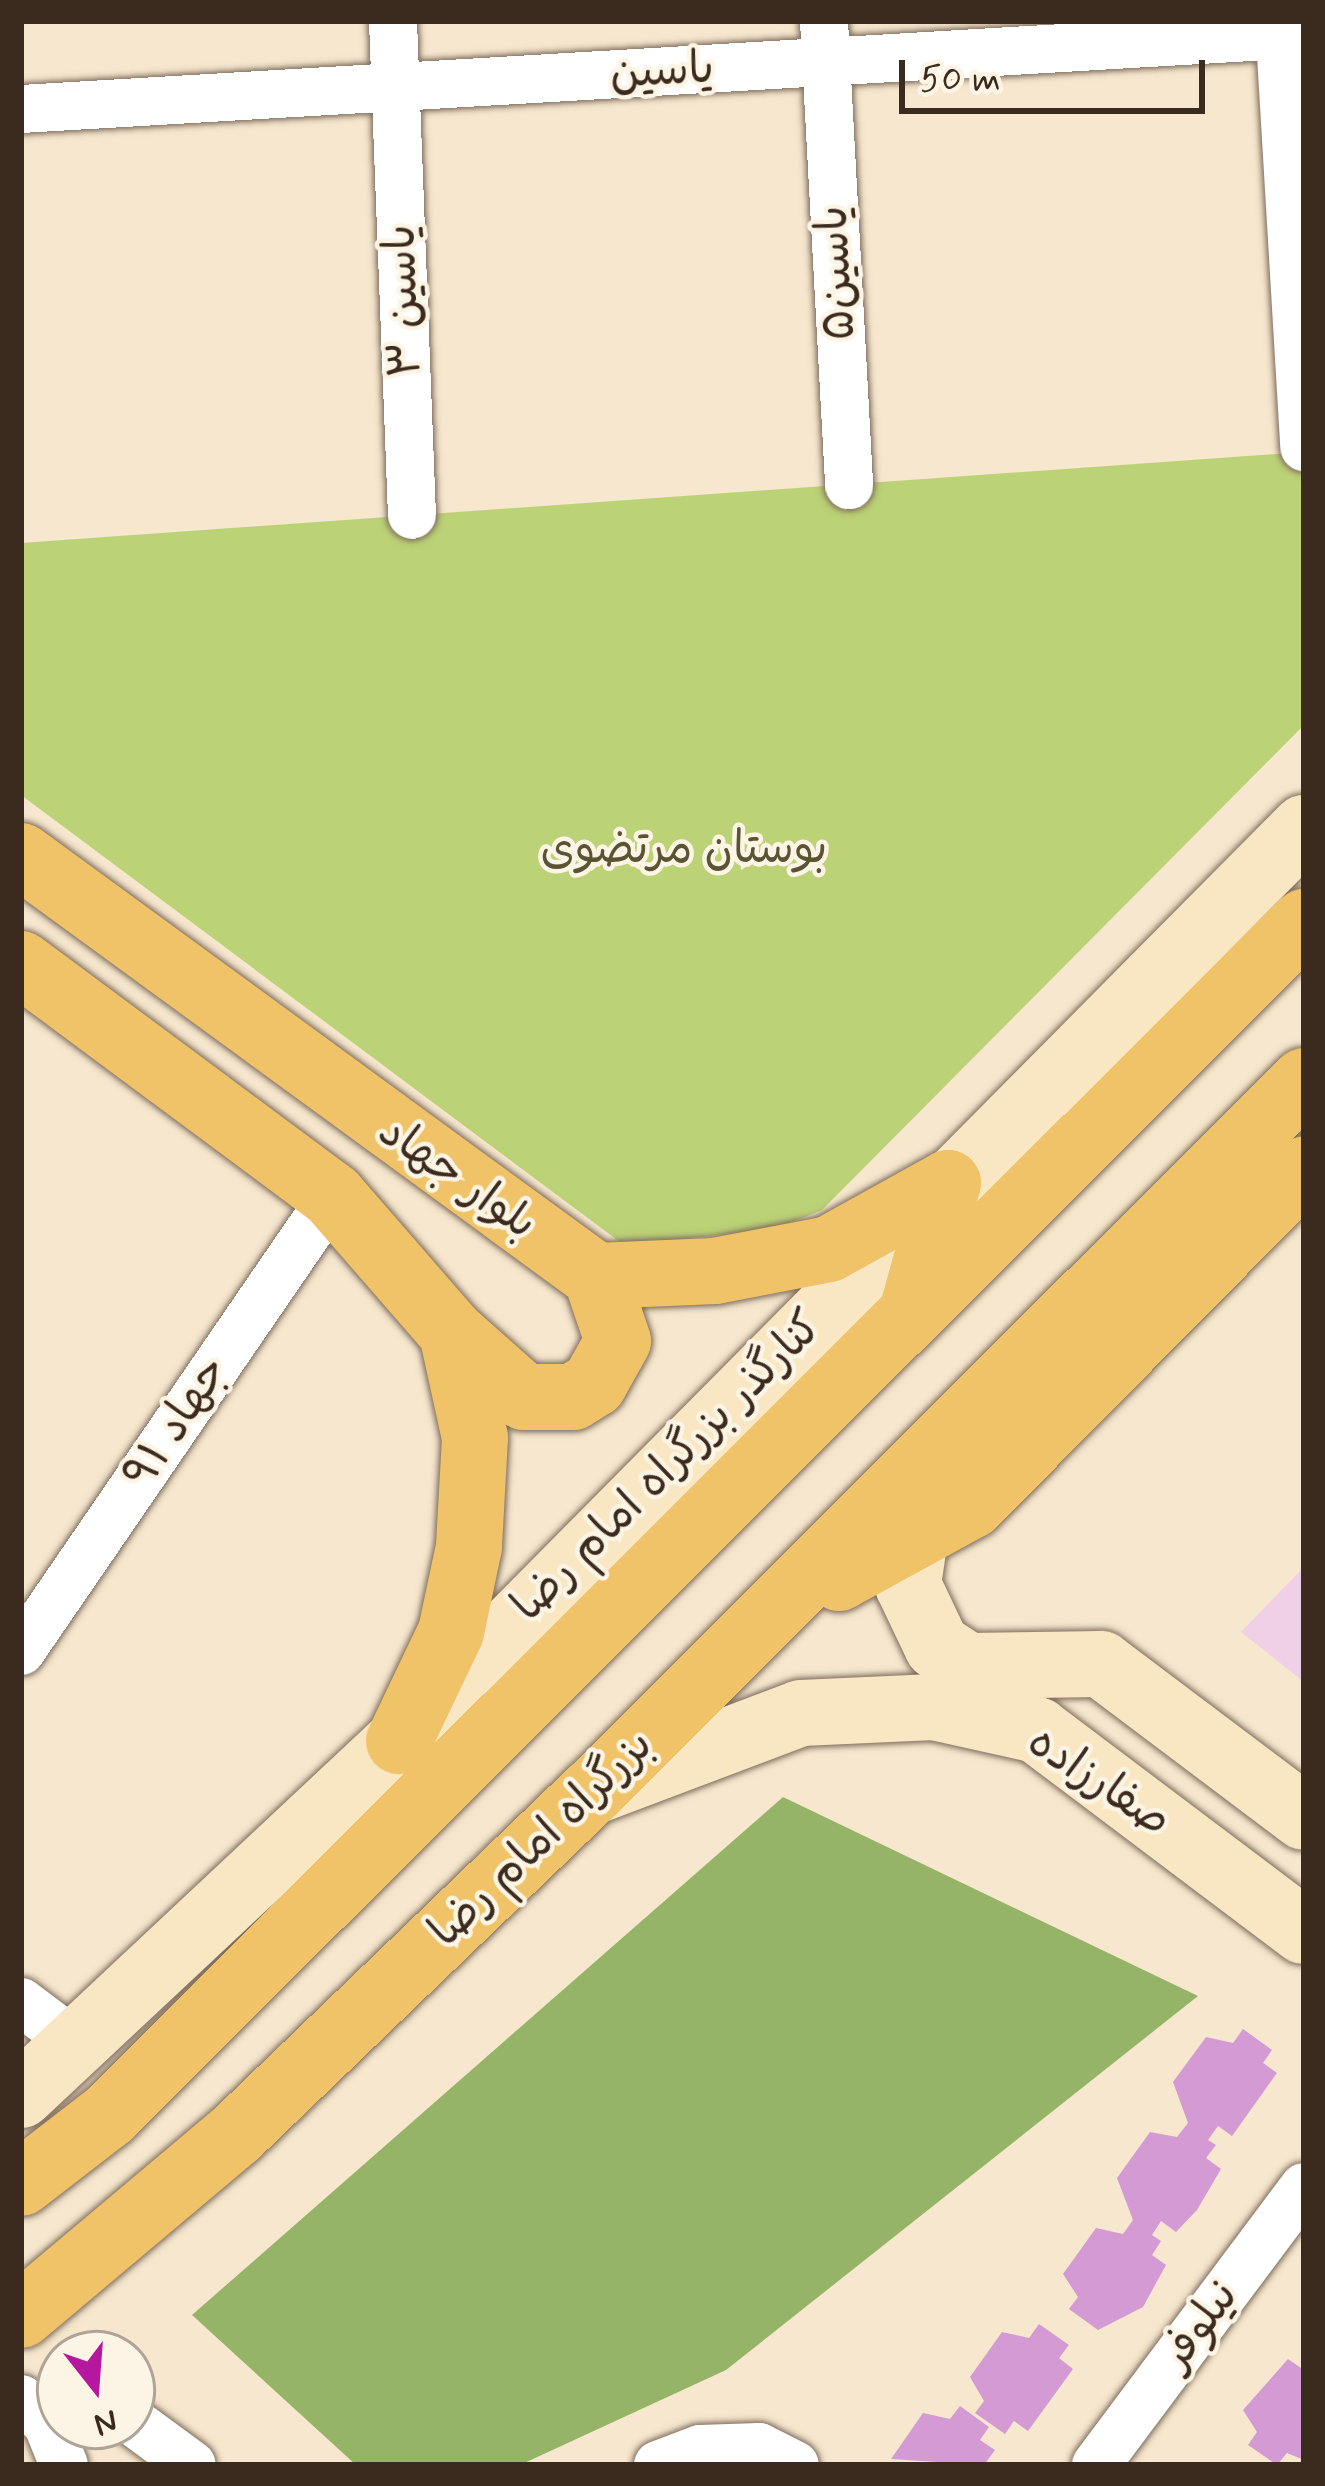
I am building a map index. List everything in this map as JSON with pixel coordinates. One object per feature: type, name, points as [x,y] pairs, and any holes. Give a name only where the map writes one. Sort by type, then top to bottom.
[{"type":"main road","name":"کنارگذر بزرگراه امام رضا","points":[[21,2095],[399,1741],[1304,828]]},
{"type":"main road","name":"بلوار جهاد","points":[[21,856],[596,1276]]},
{"type":"main road","points":[[21,2183],[109,2115],[1304,922]]},
{"type":"main road","name":"بلوار جهاد","points":[[21,964],[333,1196],[452,1333],[475,1438],[469,1547],[451,1632],[399,1741]]},
{"type":"main road","name":"بزرگراه امام رضا","points":[[21,2315],[236,2134],[592,1792],[1304,1081]]},
{"type":"main road","points":[[778,1611],[972,1505],[1304,1170]]},
{"type":"main road","points":[[452,1333],[513,1391],[573,1397],[595,1384],[618,1341],[596,1276],[829,1250],[948,1183]]},
{"type":"main road","points":[[911,1314],[948,1183]]},
{"type":"main road","name":"صفارزاده","points":[[915,1537],[908,1585],[937,1646],[968,1666],[1101,1664],[1304,1816]]},
{"type":"main road","points":[[1037,1730],[1101,1664]]},
{"type":"main road","name":"صفارزاده","points":[[592,1792],[801,1713],[934,1707],[1037,1730],[1304,1931]]},
{"type":"street","name":"یاسین ۳","points":[[393,21],[412,515]]},
{"type":"street","name":"یاسین","points":[[21,109],[397,87],[825,42],[1287,30]]},
{"type":"street","points":[[1287,30],[1304,447]]},
{"type":"street","name":"یاسین۵","points":[[825,42],[849,484]]},
{"type":"street","name":"جهاد ۹۱","points":[[21,1651],[333,1196]]},
{"type":"street","points":[[21,2002],[78,2044]]},
{"type":"street","name":"نیلوفر","points":[[1096,2465],[1304,2187]]},
{"type":"street","points":[[156,2439],[192,2465]]},
{"type":"street","points":[[658,2465],[700,2449],[759,2447],[795,2465]]},
{"type":"shaded area","points":[[1304,1567],[1304,1682],[1241,1632]]},
{"type":"green space","name":"بوستان مرتضوی","points":[[1304,452],[1304,725],[822,1210],[775,1229],[624,1245],[21,795],[21,543]]},
{"type":"green space","points":[[783,1797],[1198,1996],[726,2370],[520,2465],[356,2465],[192,2315]]},
{"type":"building","points":[[1243,2029],[1272,2050],[1263,2063],[1277,2073],[1232,2136],[1218,2126],[1208,2140],[1216,2145],[1206,2158],[1221,2169],[1197,2210],[1176,2232],[1161,2221],[1152,2235],[1161,2241],[1152,2255],[1166,2265],[1143,2307],[1098,2330],[1069,2309],[1078,2297],[1063,2274],[1096,2228],[1123,2234],[1133,2220],[1117,2178],[1150,2132],[1177,2137],[1188,2123],[1173,2082],[1206,2037],[1233,2043]]},
{"type":"building","points":[[1039,2324],[1069,2345],[1059,2358],[1073,2369],[1028,2431],[1014,2421],[1005,2434],[975,2413],[984,2401],[970,2377],[1002,2332],[1029,2338]]},
{"type":"building","points":[[1288,2359],[1304,2370],[1304,2460],[1287,2453],[1277,2465],[1248,2445],[1257,2432],[1243,2410]]},
{"type":"building","points":[[960,2406],[989,2427],[980,2440],[995,2450],[984,2465],[891,2459],[923,2413],[950,2419]]}]
